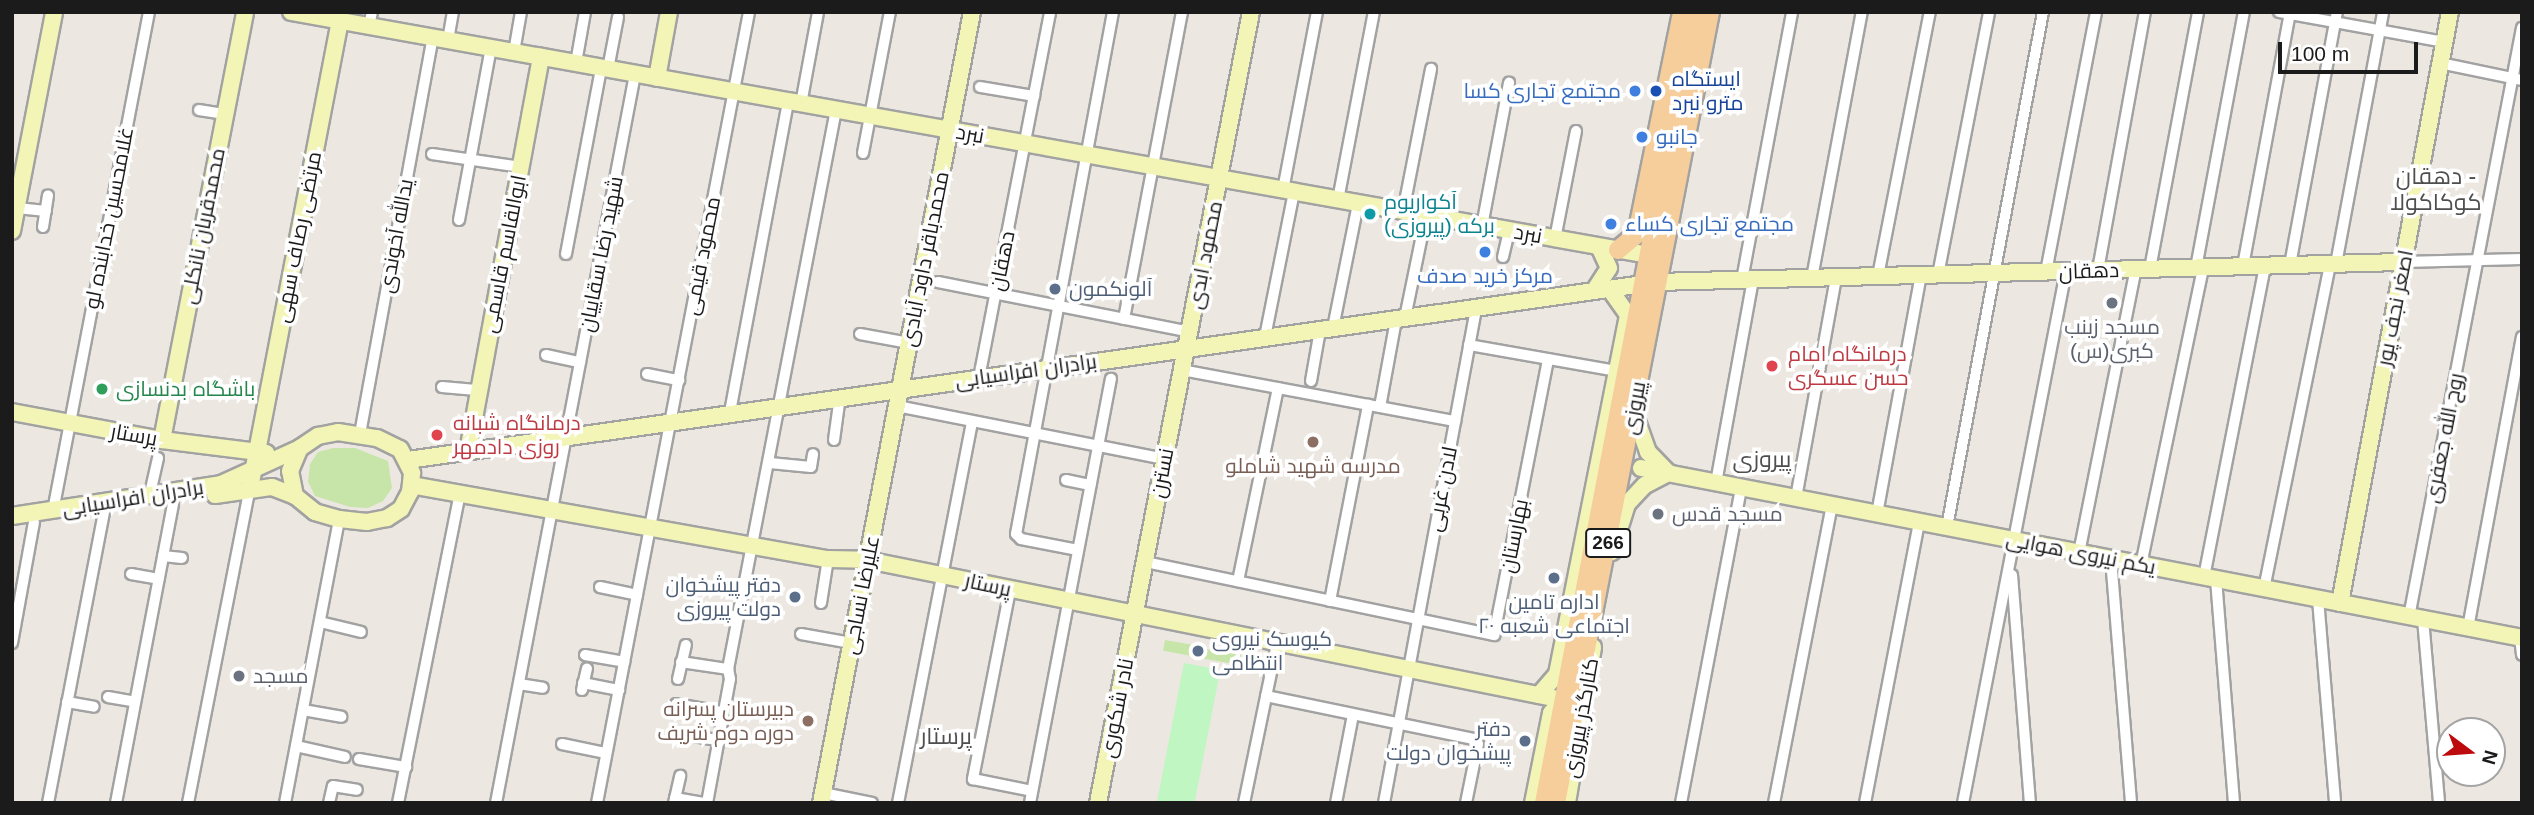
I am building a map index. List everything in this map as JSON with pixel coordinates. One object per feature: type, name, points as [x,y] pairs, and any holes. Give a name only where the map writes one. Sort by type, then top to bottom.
[{"type":"main road","points":[[1618,250],[1637,234],[1682,12]]},
{"type":"main road","name":"پیروزی","points":[[1544,803],[1569,701],[1590,634],[1633,410],[1650,283],[1649,255],[1695,12]]},
{"type":"main road","name":"پیروزی","points":[[1567,802],[1569,701],[1603,460],[1650,283],[1710,12]]},
{"type":"main road","points":[[1672,60],[1682,80]]},
{"type":"main road","points":[[1658,131],[1676,114]]},
{"type":"street","points":[[12,231],[54,12]]},
{"type":"street","name":"غلامحسین خدابنده لو","points":[[53,511],[149,12]]},
{"type":"street","name":"محمدقربان نانکلی","points":[[162,440],[245,12]]},
{"type":"street","name":"یدالله آخوندی","points":[[360,434],[440,39],[453,12]]},
{"type":"street","points":[[513,52],[521,12]]},
{"type":"street","points":[[576,63],[585,12]]},
{"type":"street","points":[[657,78],[669,12]]},
{"type":"street","name":"محمود قیمی","points":[[597,803],[749,12]]},
{"type":"street","points":[[730,412],[795,102],[818,12]]},
{"type":"street","points":[[863,153],[890,12]]},
{"type":"street","name":"محمدباقر داود آبادی","points":[[900,387],[972,12]]},
{"type":"street","name":"دهقان","points":[[979,378],[1050,12]]},
{"type":"street","points":[[1078,550],[1017,537],[1113,12]]},
{"type":"street","points":[[1124,319],[1182,12]]},
{"type":"street","name":"محمود ابدی","points":[[1188,340],[1251,12]]},
{"type":"street","points":[[1265,337],[1317,12]]},
{"type":"street","points":[[1338,200],[1374,12]]},
{"type":"street","points":[[1716,482],[1792,12]]},
{"type":"street","points":[[1812,278],[1862,12]]},
{"type":"street","points":[[1878,276],[1930,12]]},
{"type":"street","points":[[1938,275],[1989,12]]},
{"type":"street","points":[[1947,527],[2043,12]]},
{"type":"street","points":[[2046,272],[2096,12]]},
{"type":"street","points":[[2098,270],[2145,12]]},
{"type":"street","points":[[2079,553],[2198,12]]},
{"type":"street","points":[[2141,565],[2199,268],[2244,12]]},
{"type":"street","points":[[2264,589],[2383,12]]},
{"type":"street","name":"اصغر نجف پور","points":[[2340,603],[2450,12]]},
{"type":"street","name":"نبرد","points":[[298,13],[340,21],[370,19],[440,39],[1649,255]]},
{"type":"street","points":[[2243,267],[2286,13],[2336,17],[2379,30],[2444,42]]},
{"type":"street","points":[[566,254],[618,17]]},
{"type":"street","points":[[2291,265],[2336,17]]},
{"type":"street","name":"مرتضی رصاف سهی","points":[[251,480],[340,21]]},
{"type":"street","name":"روح الله جعفری","points":[[2438,803],[2416,618],[2478,260],[2517,79],[2522,28]]},
{"type":"street","points":[[459,220],[491,48]]},
{"type":"street","name":"ابوالقاسم قاسمی","points":[[468,451],[541,57]]},
{"type":"street","points":[[2440,63],[2517,79]]},
{"type":"street","points":[[1403,212],[1431,69]]},
{"type":"street","name":"شهید رضا سقاییان","points":[[496,803],[635,74]]},
{"type":"street","points":[[1482,226],[1509,83]]},
{"type":"street","points":[[980,88],[1034,96]]},
{"type":"street","points":[[199,110],[225,114]]},
{"type":"street","points":[[680,776],[675,800],[705,803],[728,669],[755,546],[836,110]]},
{"type":"street","points":[[1555,239],[1576,131]]},
{"type":"street","points":[[432,154],[521,167]]},
{"type":"street","points":[[43,227],[48,195]]},
{"type":"street","points":[[1311,381],[1358,204]]},
{"type":"street","points":[[17,208],[46,211]]},
{"type":"street","points":[[1380,407],[1426,216]]},
{"type":"street","points":[[1503,257],[1509,231]]},
{"type":"street","points":[[1539,695],[1557,674],[1603,460],[1628,315],[1602,290],[1609,268],[1599,247]]},
{"type":"street","name":"دهقان","points":[[1650,283],[2522,258]]},
{"type":"street","points":[[2234,803],[2210,578],[2265,266]]},
{"type":"street","points":[[1964,803],[2066,271]]},
{"type":"street","points":[[1877,514],[1921,275]]},
{"type":"street","points":[[1796,498],[1836,278]]},
{"type":"street","points":[[938,282],[1124,319],[1188,340]]},
{"type":"street","name":"برادران افراسیابی","points":[[408,460],[900,387],[1046,369],[1188,340],[1265,337],[1650,283]]},
{"type":"street","name":"لادن غربی","points":[[1384,803],[1476,309]]},
{"type":"street","points":[[860,334],[909,343]]},
{"type":"street","points":[[2468,628],[2522,337]]},
{"type":"street","name":"نسترن","points":[[1135,614],[1188,340]]},
{"type":"street","points":[[1469,345],[1617,371]]},
{"type":"street","points":[[546,355],[580,362]]},
{"type":"street","name":"بهارستان","points":[[1418,620],[1491,635],[1496,632],[1548,359]]},
{"type":"street","points":[[1182,370],[1455,421]]},
{"type":"street","points":[[647,374],[679,380]]},
{"type":"street","points":[[1010,590],[973,779],[1031,797],[1111,379]]},
{"type":"street","points":[[442,387],[479,390]]},
{"type":"street","name":"علیرضا نساجی","points":[[822,798],[900,387]]},
{"type":"street","points":[[1238,581],[1278,388]]},
{"type":"street","points":[[834,440],[840,396]]},
{"type":"street","points":[[1331,601],[1368,405]]},
{"type":"street","points":[[897,406],[1165,458]]},
{"type":"street","points":[[1597,596],[1627,504],[1645,485],[1669,473],[1647,452],[1633,410]]},
{"type":"street","name":"پرستار","points":[[12,412],[162,440],[257,454],[300,448]]},
{"type":"street","points":[[898,803],[972,421]]},
{"type":"street","points":[[188,803],[251,480],[318,436],[360,434],[390,443],[408,460],[411,485],[401,509],[387,518],[339,519],[315,512],[295,496],[251,480]]},
{"type":"street","points":[[295,496],[290,471],[300,448]]},
{"type":"street","points":[[770,463],[811,467],[813,454]]},
{"type":"street","points":[[149,502],[158,458]]},
{"type":"street","name":"یکم نیروی هوایی","points":[[1641,468],[2521,638]]},
{"type":"street","name":"برادران افراسیابی","points":[[12,525],[149,502],[251,480]]},
{"type":"street","name":"برادران افراسیابی","points":[[149,502],[173,503],[251,480]]},
{"type":"street","points":[[1066,480],[1090,485]]},
{"type":"street","name":"پرستار","points":[[411,485],[828,559],[867,560],[1569,701]]},
{"type":"street","points":[[1681,803],[1741,487]]},
{"type":"street","points":[[398,803],[460,494]]},
{"type":"street","points":[[116,803],[173,503]]},
{"type":"street","points":[[1774,803],[1832,505]]},
{"type":"street","points":[[48,803],[105,508]]},
{"type":"street","name":"برادران افراسیابی","points":[[12,516],[105,508]]},
{"type":"street","points":[[285,803],[339,519]]},
{"type":"street","points":[[12,643],[34,522]]},
{"type":"street","points":[[1865,803],[1919,522]]},
{"type":"street","points":[[163,556],[182,558]]},
{"type":"street","points":[[821,603],[828,559]]},
{"type":"street","points":[[2111,559],[2131,803]]},
{"type":"street","points":[[1145,562],[1418,620]]},
{"type":"street","points":[[2011,562],[2030,803]]},
{"type":"street","points":[[131,575],[159,579]]},
{"type":"street","points":[[600,587],[637,595]]},
{"type":"street","points":[[2318,599],[2335,803]]},
{"type":"street","name":"نادر شکوری","points":[[1098,803],[1135,614]]},
{"type":"street","points":[[320,622],[361,632]]},
{"type":"street","points":[[801,634],[851,643]]},
{"type":"street","name":"کنارگذر پیروزی","points":[[1567,802],[1590,682],[1590,634]]},
{"type":"street","points":[[2521,638],[2522,655]]},
{"type":"street","points":[[1244,803],[1277,642]]},
{"type":"street","points":[[677,678],[686,645]]},
{"type":"street","points":[[584,655],[624,662]]},
{"type":"street","points":[[681,662],[728,669]]},
{"type":"street","points":[[587,669],[583,687],[619,690]]},
{"type":"street","points":[[519,684],[543,688]]},
{"type":"street","points":[[1266,696],[1477,741],[1466,803]]},
{"type":"street","points":[[108,697],[135,702]]},
{"type":"street","points":[[1533,803],[1550,713],[1569,701]]},
{"type":"street","points":[[67,702],[93,707]]},
{"type":"street","points":[[676,704],[722,712]]},
{"type":"street","points":[[303,710],[341,717]]},
{"type":"street","points":[[1336,803],[1353,715]]},
{"type":"street","points":[[688,735],[715,740]]},
{"type":"street","points":[[562,744],[606,753]]},
{"type":"street","points":[[296,746],[345,757]]},
{"type":"street","points":[[359,759],[405,767]]},
{"type":"street","points":[[329,803],[333,786],[358,790]]},
{"type":"street","points":[[822,798],[872,803]]},
{"type":"green space","points":[[333,448],[355,448],[388,461],[392,488],[383,501],[368,508],[350,507],[315,496],[308,482],[310,464],[318,452]]},
{"type":"green space","points":[[1165,640],[1193,645],[1191,656],[1163,651]]},
{"type":"green space","points":[[1206,649],[1241,655],[1240,665],[1204,659]]},
{"type":"green space","points":[[1184,663],[1220,670],[1194,803],[1157,803]]},
{"type":"place","name":"مجتمع تجاری کسا","points":[[1635,91]]},
{"type":"place","name":"ایستگاه مترو نبرد","points":[[1656,91]]},
{"type":"place","name":"جانبو","points":[[1642,137]]},
{"type":"place","name":"آکواریوم برکه (پیروزی)","points":[[1370,214]]},
{"type":"place","name":"مجتمع تجاری کساء","points":[[1611,224]]},
{"type":"place","name":"مرکز خرید صدف","points":[[1485,252]]},
{"type":"place","name":"آلونکمون","points":[[1055,289]]},
{"type":"place","name":"مسجد زینب کبری(س)","points":[[2112,303]]},
{"type":"place","name":"درمانگاه امام حسن عسگری","points":[[1772,366]]},
{"type":"place","name":"باشگاه بدنسازی","points":[[102,389]]},
{"type":"place","name":"درمانگاه شبانه روزی دادمهر","points":[[437,435]]},
{"type":"place","name":"مدرسه شهید شاملو","points":[[1313,442]]},
{"type":"place","name":"مسجد قدس","points":[[1658,514]]},
{"type":"place","name":"اداره تامین اجتماعی شعبه ۲۰","points":[[1554,578]]},
{"type":"place","name":"دفتر پیشخوان دولت پیروزی","points":[[795,597]]},
{"type":"place","name":"کیوسک نیروی انتظامی","points":[[1198,651]]},
{"type":"place","name":"مسجد","points":[[239,676]]},
{"type":"place","name":"دبیرستان پسرانه دوره دوم شریف","points":[[808,721]]},
{"type":"place","name":"دفتر پیشخوان دولت","points":[[1525,741]]},
{"type":"district","name":"دهقان - کوکاکولا","points":[[2436,189]]},
{"type":"district","name":"پیروزی","points":[[1762,459]]},
{"type":"district","name":"پرستار","points":[[946,736]]}]
